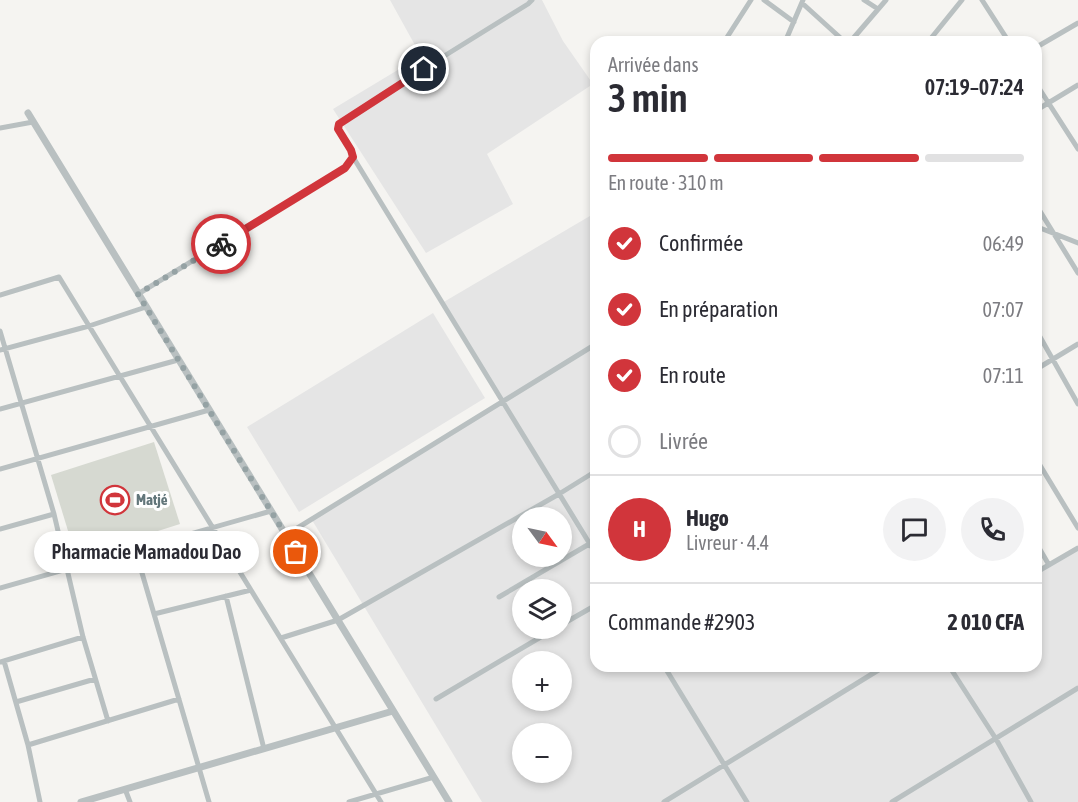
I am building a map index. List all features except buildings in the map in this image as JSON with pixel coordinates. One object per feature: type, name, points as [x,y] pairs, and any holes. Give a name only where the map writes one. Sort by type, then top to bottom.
[{"type":"street","points":[[499,597],[589,544],[338,129],[339,124],[497,25],[532,0]]},
{"type":"street","points":[[728,36],[751,0]]},
{"type":"street","points":[[764,0],[794,22]]},
{"type":"street","points":[[864,0],[878,9]]},
{"type":"street","points":[[855,36],[886,0]]},
{"type":"street","points":[[934,36],[962,0]]},
{"type":"street","points":[[984,1],[1005,36]]},
{"type":"street","points":[[788,36],[803,2],[839,36]]},
{"type":"street","points":[[1042,44],[1078,23]]},
{"type":"street","points":[[1042,107],[1078,86]]},
{"type":"street","points":[[1042,92],[1078,149]]},
{"type":"street","points":[[28,113],[449,802]]},
{"type":"street","points":[[0,128],[33,122]]},
{"type":"street","points":[[138,294],[345,168],[353,157]]},
{"type":"street","points":[[1042,214],[1078,273]]},
{"type":"street","points":[[1042,229],[1078,243]]},
{"type":"street","points":[[0,294],[59,277],[381,802]]},
{"type":"street","points":[[3,349],[89,326],[146,307]]},
{"type":"street","points":[[0,331],[3,349],[54,514],[83,637],[108,721]]},
{"type":"street","points":[[1042,340],[1078,404]]},
{"type":"street","points":[[1042,366],[1078,344]]},
{"type":"street","points":[[286,536],[590,348]]},
{"type":"street","points":[[0,409],[178,360]]},
{"type":"street","points":[[0,469],[209,410]]},
{"type":"street","points":[[1042,469],[1078,528]]},
{"type":"street","points":[[281,638],[338,620],[590,475]]},
{"type":"street","points":[[0,588],[271,511]]},
{"type":"street","points":[[0,529],[54,514]]},
{"type":"street","points":[[1042,569],[1078,548]]},
{"type":"street","points":[[135,549],[209,802]]},
{"type":"street","points":[[1042,553],[1049,565]]},
{"type":"street","points":[[154,614],[251,590]]},
{"type":"street","points":[[226,596],[264,749]]},
{"type":"street","points":[[572,619],[590,609]]},
{"type":"street","points":[[40,802],[28,745],[2,662],[83,637]]},
{"type":"street","points":[[436,699],[537,639]]},
{"type":"street","points":[[668,672],[747,802]]},
{"type":"street","points":[[664,802],[875,672]]},
{"type":"street","points":[[953,672],[996,739],[1031,802]]},
{"type":"street","points":[[16,702],[95,679]]},
{"type":"street","points":[[891,802],[1078,688]]},
{"type":"street","points":[[28,745],[179,699]]},
{"type":"street","points":[[81,802],[393,711]]},
{"type":"street","points":[[349,802],[434,777]]},
{"type":"street","points":[[125,789],[130,802]]},
{"type":"shaded area","points":[[390,0],[542,0],[563,41],[590,80],[590,86],[487,154],[513,204],[426,253],[333,109],[421,56]]},
{"type":"shaded area","points":[[590,216],[590,672],[1042,672],[1042,569],[1078,548],[1078,802],[482,802],[312,520],[502,402],[442,303]]},
{"type":"shaded area","points":[[433,313],[485,398],[299,512],[247,427]]},
{"type":"shaded area","name":"Matjé","points":[[154,442],[180,524],[76,557],[51,475]]},
{"type":"way so far","points":[[221,244],[138,294],[296,552]]},
{"type":"place","name":"Matjé","points":[[115,500]]},
{"type":"place","name":"Pharmacie Mamadou Dao","points":[[296,552]]},
{"type":"route","points":[[221,244],[345,168],[353,157],[338,129],[339,124],[424,69]]}]
